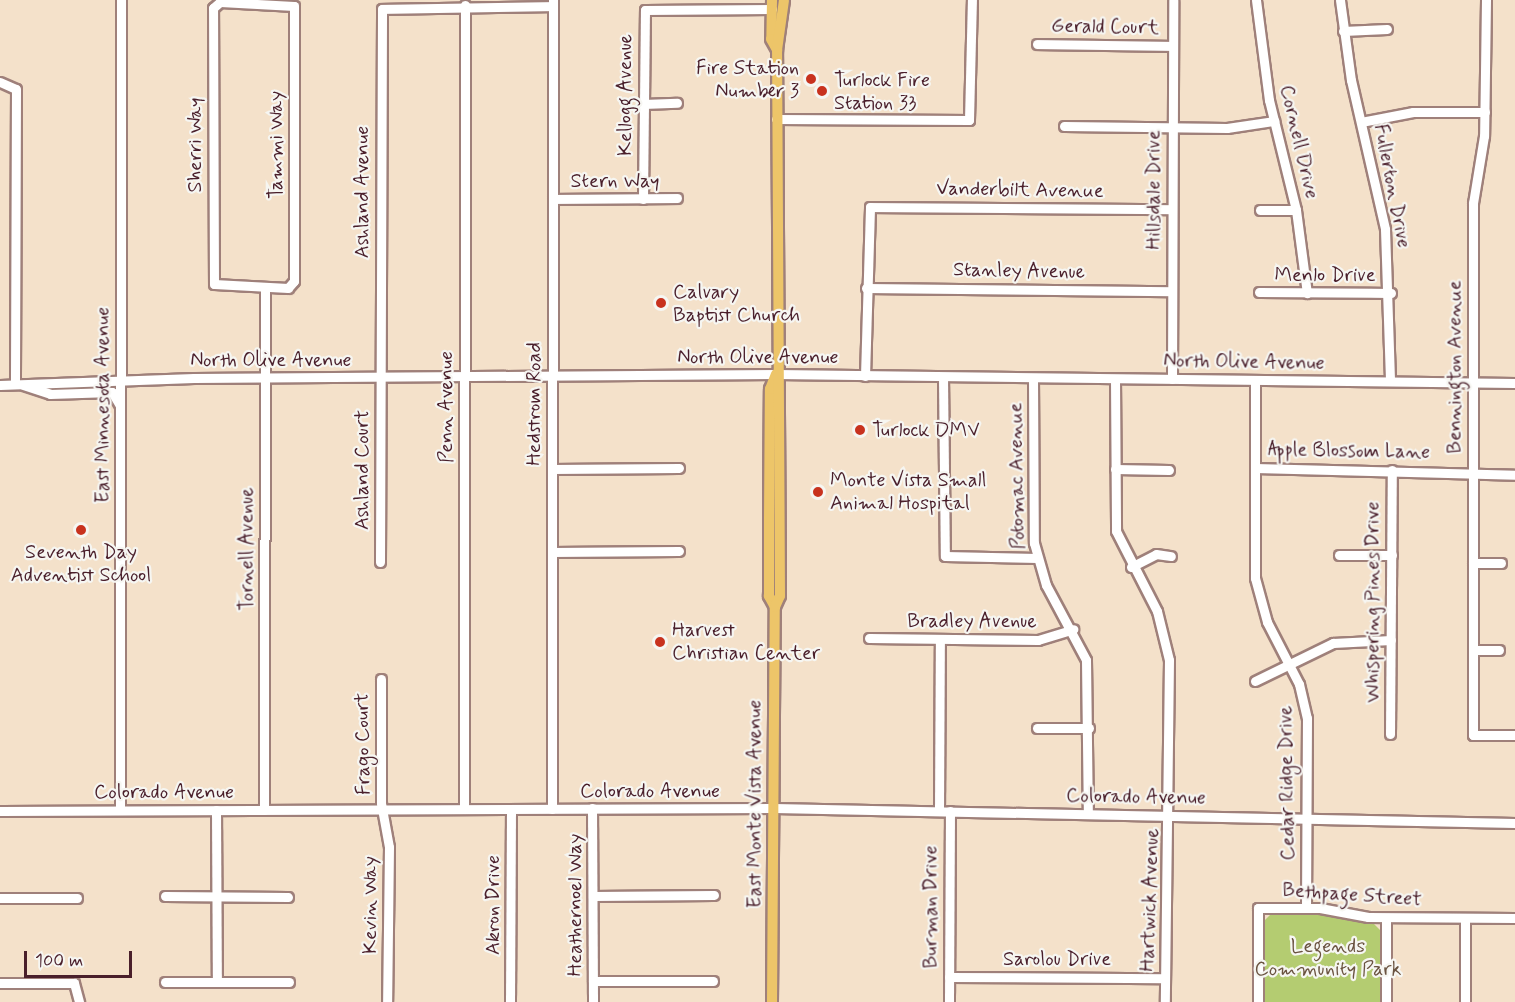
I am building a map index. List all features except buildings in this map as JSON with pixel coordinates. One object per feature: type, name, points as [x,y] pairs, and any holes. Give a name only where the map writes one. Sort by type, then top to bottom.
[{"type":"main road","name":"East Monte Vista Avenue","points":[[772,1002],[775,607],[780,596],[781,389],[776,374],[776,119],[777,50],[784,0]]},
{"type":"main road","name":"East Monte Vista Avenue","points":[[772,4],[771,39],[777,50]]},
{"type":"main road","name":"East Monte Vista Avenue","points":[[775,607],[769,596],[769,519],[770,389],[776,374]]},
{"type":"main road","points":[[769,519],[774,557],[780,561]]},
{"type":"street","name":"East Minnesota Avenue","points":[[120,810],[121,0]]},
{"type":"street","points":[[776,119],[969,120],[972,0]]},
{"type":"street","name":"Hillsdale Drive","points":[[1172,379],[1173,0]]},
{"type":"street","name":"Cornell Drive","points":[[1256,0],[1274,121],[1296,210],[1307,292]]},
{"type":"street","name":"Fullerton Drive","points":[[1340,0],[1343,31],[1383,218],[1391,293],[1390,381]]},
{"type":"street","name":"Bennington Avenue","points":[[1486,0],[1485,112],[1473,203],[1473,735],[1515,735]]},
{"type":"street","name":"Tammi Way","points":[[215,3],[293,4],[292,286],[265,288]]},
{"type":"street","name":"Sherri Way","points":[[215,3],[215,287],[265,288]]},
{"type":"street","points":[[465,6],[553,3]]},
{"type":"street","name":"Hedstrom Road","points":[[552,809],[553,3]]},
{"type":"street","name":"Kellogg Avenue","points":[[643,199],[645,10],[772,4]]},
{"type":"street","name":"Ashland Avenue","points":[[380,377],[382,8],[465,6]]},
{"type":"street","name":"Penn Avenue","points":[[464,809],[465,6]]},
{"type":"street","points":[[1343,31],[1387,30]]},
{"type":"street","name":"Gerald Court","points":[[1037,44],[1173,46]]},
{"type":"street","points":[[0,82],[16,89],[18,384],[50,394],[112,392],[121,410]]},
{"type":"street","points":[[643,104],[677,103]]},
{"type":"street","points":[[1361,122],[1413,112],[1485,112]]},
{"type":"street","points":[[1064,126],[1236,128],[1274,121]]},
{"type":"street","name":"Stern Way","points":[[553,199],[678,198]]},
{"type":"street","name":"Vanderbilt Avenue","points":[[866,288],[868,208],[1172,209]]},
{"type":"street","points":[[1260,210],[1296,210]]},
{"type":"street","name":"Tornell Avenue","points":[[264,810],[265,288]]},
{"type":"street","points":[[865,376],[866,288]]},
{"type":"street","name":"Stanley Avenue","points":[[866,288],[1172,291]]},
{"type":"street","name":"Menlo Drive","points":[[1259,292],[1391,293]]},
{"type":"street","name":"North Olive Avenue","points":[[0,385],[121,380],[776,374],[1515,383]]},
{"type":"street","name":"Ashland Court","points":[[380,377],[380,562]]},
{"type":"street","points":[[943,377],[945,556],[1037,558]]},
{"type":"street","name":"Potomac Avenue","points":[[1033,378],[1037,558],[1054,602],[1073,629],[1088,668],[1088,813]]},
{"type":"street","name":"Hartwick Avenue","points":[[1115,379],[1116,531],[1131,567],[1156,610],[1167,647],[1170,815],[1165,1002]]},
{"type":"street","name":"Cedar Ridge Drive","points":[[1255,381],[1257,586],[1267,622],[1288,663],[1307,718],[1306,907]]},
{"type":"street","points":[[552,469],[679,468]]},
{"type":"street","name":"Apple Blossom Lane","points":[[1255,468],[1515,475]]},
{"type":"street","points":[[1115,469],[1169,470]]},
{"type":"street","name":"Whispering Pines Drive","points":[[1390,734],[1392,470]]},
{"type":"street","points":[[552,552],[679,551]]},
{"type":"street","points":[[1131,567],[1156,554],[1171,556]]},
{"type":"street","points":[[1339,555],[1392,555]]},
{"type":"street","points":[[1473,563],[1501,563]]},
{"type":"street","name":"Bradley Avenue","points":[[869,638],[1038,640],[1073,629]]},
{"type":"street","points":[[939,811],[940,639]]},
{"type":"street","points":[[1255,681],[1333,643],[1391,640]]},
{"type":"street","points":[[1473,650],[1499,650]]},
{"type":"street","name":"Frago Court","points":[[381,679],[383,809]]},
{"type":"street","points":[[1037,728],[1089,728]]},
{"type":"street","name":"Heathernoel Way","points":[[592,808],[593,1002]]},
{"type":"street","name":"Colorado Avenue","points":[[0,811],[774,808],[1515,823]]},
{"type":"street","name":"Kevin Way","points":[[383,809],[388,847],[387,1002]]},
{"type":"street","name":"Akron Drive","points":[[510,1002],[511,809]]},
{"type":"street","points":[[216,810],[217,982]]},
{"type":"street","name":"Burman Drive","points":[[949,1002],[950,812]]},
{"type":"street","points":[[593,896],[714,895]]},
{"type":"street","points":[[165,896],[288,897]]},
{"type":"street","points":[[0,898],[77,898]]},
{"type":"street","name":"Bethpage Street","points":[[1258,1002],[1258,908],[1306,907],[1386,918],[1515,918]]},
{"type":"street","points":[[1386,918],[1386,1002]]},
{"type":"street","points":[[1465,918],[1465,1002]]},
{"type":"street","name":"Sarolou Drive","points":[[949,977],[1166,978]]},
{"type":"street","points":[[593,981],[713,981]]},
{"type":"street","points":[[165,982],[289,982]]},
{"type":"street","points":[[0,983],[77,984],[79,1002]]},
{"type":"green space","name":"Legends Community Park","points":[[1272,913],[1331,914],[1373,923],[1381,931],[1381,1002],[1263,1002],[1263,922]]},
{"type":"place","name":"Fire Station Number 3","points":[[811,79]]},
{"type":"place","name":"Turlock Fire Station 33","points":[[822,91]]},
{"type":"place","name":"Calvary Baptist Church","points":[[661,303]]},
{"type":"place","name":"Turlock DMV","points":[[860,430]]},
{"type":"place","name":"Monte Vista Small Animal Hospital","points":[[818,492]]},
{"type":"place","name":"Seventh Day Adventist School","points":[[81,530]]},
{"type":"place","name":"Harvest Christian Center","points":[[660,642]]}]
